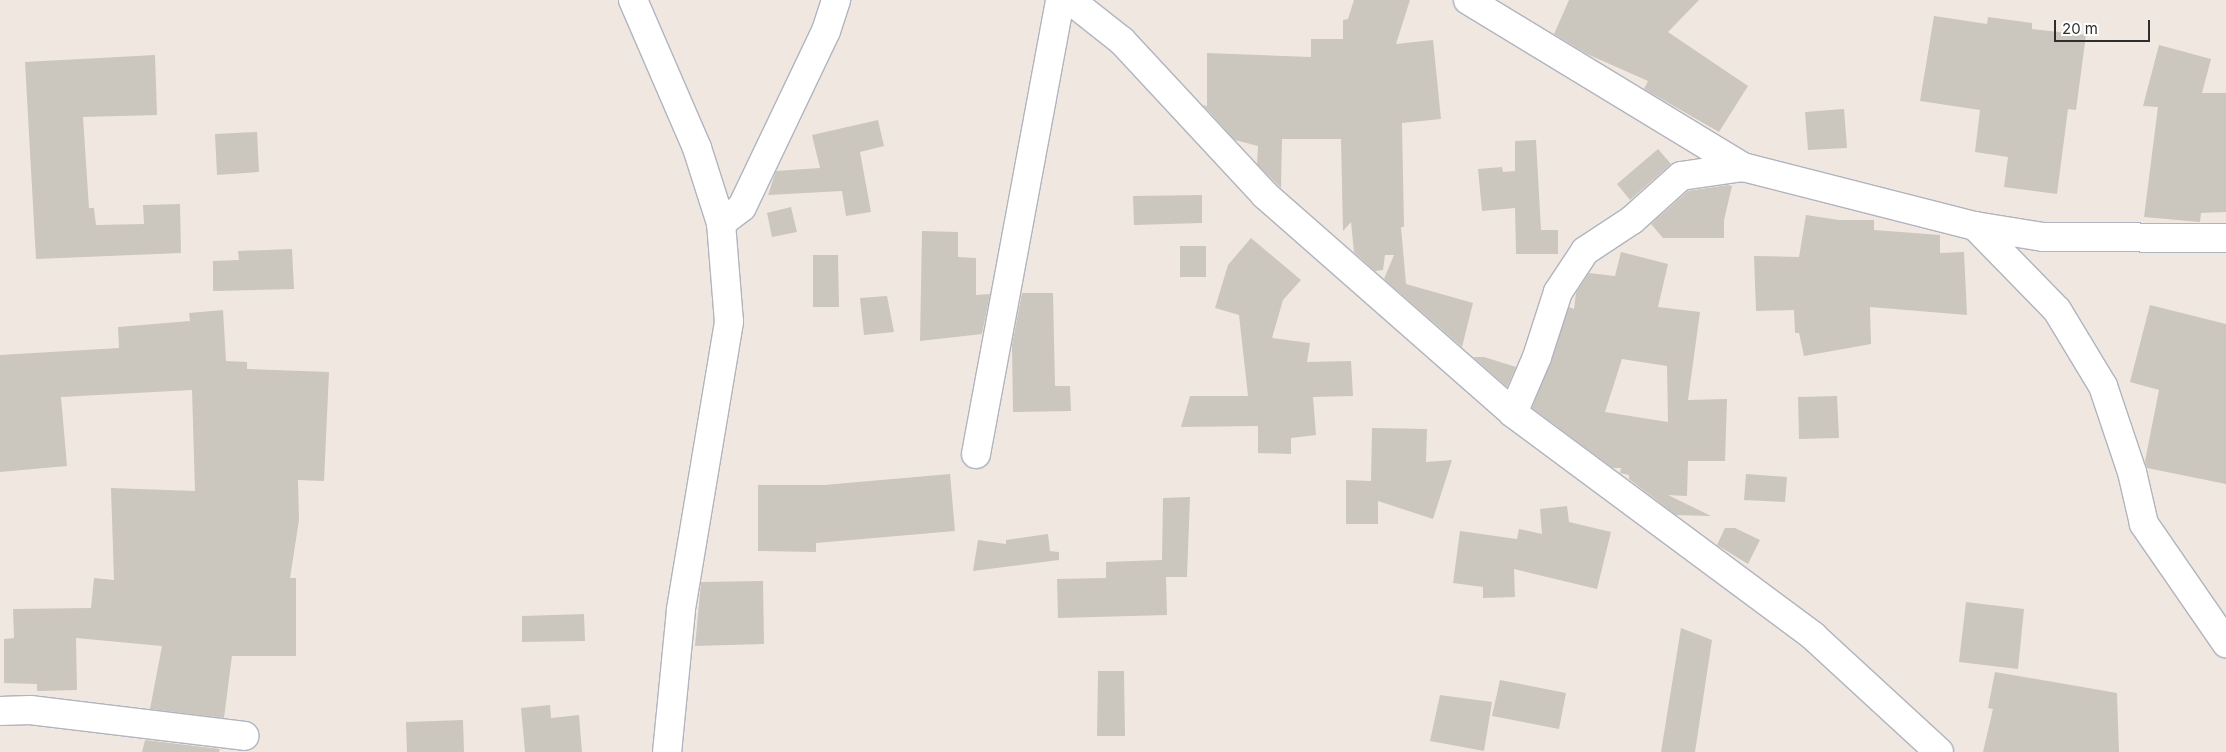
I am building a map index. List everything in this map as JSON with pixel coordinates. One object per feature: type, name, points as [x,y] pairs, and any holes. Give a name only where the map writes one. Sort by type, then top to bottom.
[{"type":"street","points":[[633,0],[697,148],[721,223],[729,322],[681,610],[668,752]]},
{"type":"street","points":[[721,223],[742,207],[826,31],[836,0]]},
{"type":"street","points":[[976,454],[1060,0]]},
{"type":"street","points":[[1070,0],[1122,41],[1266,195],[1513,413],[1813,636],[1939,752]]},
{"type":"street","points":[[1468,0],[1743,167],[1975,226],[2043,238],[2226,238]]},
{"type":"street","points":[[1513,413],[1537,357],[1558,292],[1585,251],[1632,220],[1681,176],[1743,167]]},
{"type":"street","points":[[1975,226],[2057,310],[2103,386],[2132,472],[2144,524],[2226,643]]},
{"type":"street","points":[[0,711],[30,710],[244,736]]},
{"type":"building","points":[[1354,0],[1410,0],[1396,44],[1433,40],[1441,119],[1402,123],[1404,227],[1401,227],[1406,284],[1473,303],[1462,347],[1384,279],[1394,255],[1385,255],[1383,270],[1375,271],[1354,252],[1351,222],[1343,231],[1341,139],[1282,139],[1281,188],[1257,164],[1258,146],[1235,140],[1203,105],[1207,106],[1207,53],[1311,57],[1311,39],[1343,39],[1343,20],[1348,19]]},
{"type":"building","points":[[1569,0],[1699,0],[1668,32],[1748,86],[1719,132],[1644,89],[1648,81],[1587,54],[1554,34]]},
{"type":"building","points":[[1934,16],[1987,24],[1988,17],[2032,23],[2032,29],[2086,35],[2076,110],[2068,109],[2057,194],[2004,187],[2008,157],[1975,152],[1980,110],[1920,101]]},
{"type":"building","points":[[2159,45],[2211,59],[2202,93],[2226,93],[2226,212],[2201,213],[2200,222],[2144,217],[2158,107],[2143,106]]},
{"type":"building","points":[[155,55],[157,115],[83,117],[89,208],[94,208],[96,225],[144,224],[143,205],[180,204],[181,253],[36,259],[25,62]]},
{"type":"building","points":[[1844,109],[1847,148],[1808,150],[1805,112]]},
{"type":"building","points":[[878,120],[884,146],[860,152],[871,212],[846,216],[842,191],[768,195],[776,171],[820,168],[812,135]]},
{"type":"building","points":[[257,132],[259,172],[217,175],[215,134]]},
{"type":"building","points":[[1536,140],[1541,230],[1558,230],[1558,254],[1516,254],[1515,208],[1482,211],[1478,169],[1502,167],[1503,172],[1515,171],[1515,141]]},
{"type":"building","points":[[1658,149],[1671,164],[1630,200],[1617,184]]},
{"type":"building","points":[[1732,186],[1724,220],[1724,238],[1663,238],[1651,224],[1688,191]]},
{"type":"building","points":[[1202,195],[1202,223],[1134,225],[1133,196]]},
{"type":"building","points":[[791,207],[797,232],[772,237],[767,213]]},
{"type":"building","points":[[1806,215],[1839,220],[1874,220],[1874,230],[1940,235],[1940,253],[1964,252],[1967,315],[1870,307],[1871,344],[1804,356],[1799,333],[1795,333],[1794,310],[1756,311],[1754,256],[1799,257]]},
{"type":"building","points":[[922,231],[958,232],[958,257],[976,258],[976,295],[990,294],[982,334],[920,341]]},
{"type":"building","points":[[1251,238],[1301,280],[1283,300],[1272,338],[1310,343],[1307,362],[1351,361],[1353,396],[1313,397],[1316,435],[1291,438],[1291,454],[1258,453],[1258,426],[1181,427],[1190,396],[1248,396],[1239,315],[1215,308],[1228,265]]},
{"type":"building","points":[[1180,246],[1206,246],[1206,277],[1180,277]]},
{"type":"building","points":[[292,249],[294,289],[213,291],[213,261],[239,260],[238,251]]},
{"type":"building","points":[[1621,252],[1668,264],[1658,307],[1700,312],[1688,400],[1727,399],[1725,461],[1688,461],[1687,496],[1668,495],[1711,516],[1676,515],[1629,479],[1629,475],[1620,473],[1621,468],[1613,468],[1532,408],[1569,307],[1574,309],[1576,293],[1589,273],[1615,276]],"holes":[[[1622,359],[1667,366],[1668,422],[1605,412]]]},
{"type":"building","points":[[813,255],[838,255],[839,307],[813,307]]},
{"type":"building","points":[[1022,293],[1053,293],[1055,386],[1070,386],[1071,411],[1013,412],[1012,345]]},
{"type":"building","points":[[887,296],[894,332],[864,335],[860,298]]},
{"type":"building","points":[[2150,305],[2226,324],[2226,484],[2147,468],[2145,461],[2159,390],[2130,382]]},
{"type":"building","points":[[223,310],[226,361],[247,362],[247,369],[329,372],[324,481],[298,480],[299,520],[290,578],[296,578],[296,656],[232,656],[224,718],[150,709],[162,646],[76,638],[77,690],[37,691],[37,684],[4,683],[4,639],[14,638],[13,609],[91,608],[94,578],[114,580],[111,488],[195,491],[192,390],[61,397],[67,466],[0,472],[0,355],[119,348],[118,327],[190,321],[189,313]]},
{"type":"building","points":[[1473,357],[1484,357],[1516,367],[1507,387]]},
{"type":"building","points":[[1837,396],[1839,438],[1799,439],[1798,397]]},
{"type":"building","points":[[1372,428],[1427,429],[1426,462],[1452,460],[1433,519],[1378,501],[1378,524],[1346,524],[1346,480],[1371,481]]},
{"type":"building","points":[[950,474],[955,531],[816,543],[816,552],[758,551],[758,485],[824,485]]},
{"type":"building","points":[[1746,474],[1787,477],[1785,502],[1744,500]]},
{"type":"building","points":[[1190,497],[1187,577],[1166,577],[1167,615],[1058,618],[1057,579],[1106,578],[1106,562],[1162,560],[1163,498]]},
{"type":"building","points":[[1567,506],[1569,522],[1611,532],[1597,589],[1514,569],[1515,597],[1483,598],[1483,587],[1453,583],[1460,531],[1517,539],[1519,529],[1542,534],[1540,509]]},
{"type":"building","points":[[1725,528],[1735,528],[1760,540],[1748,564],[1717,545]]},
{"type":"building","points":[[1048,534],[1050,551],[1059,552],[1059,560],[973,571],[978,540],[1006,544],[1006,540]]},
{"type":"building","points":[[763,581],[764,644],[695,646],[701,582]]},
{"type":"building","points":[[1966,602],[2024,609],[2018,669],[1959,662]]},
{"type":"building","points":[[584,614],[585,641],[522,642],[522,616]]},
{"type":"building","points":[[1681,628],[1712,640],[1695,752],[1661,752]]},
{"type":"building","points":[[1098,671],[1124,671],[1125,736],[1097,736]]},
{"type":"building","points":[[1995,672],[2117,693],[2119,752],[1983,752],[1993,709],[1988,708]]},
{"type":"building","points":[[1500,680],[1566,693],[1559,729],[1492,716]]},
{"type":"building","points":[[1440,695],[1492,702],[1484,751],[1430,741]]},
{"type":"building","points":[[550,705],[551,718],[579,715],[582,752],[525,752],[521,708]]},
{"type":"building","points":[[463,720],[464,752],[407,752],[406,722]]},
{"type":"building","points":[[145,740],[220,749],[219,752],[142,752]]}]
